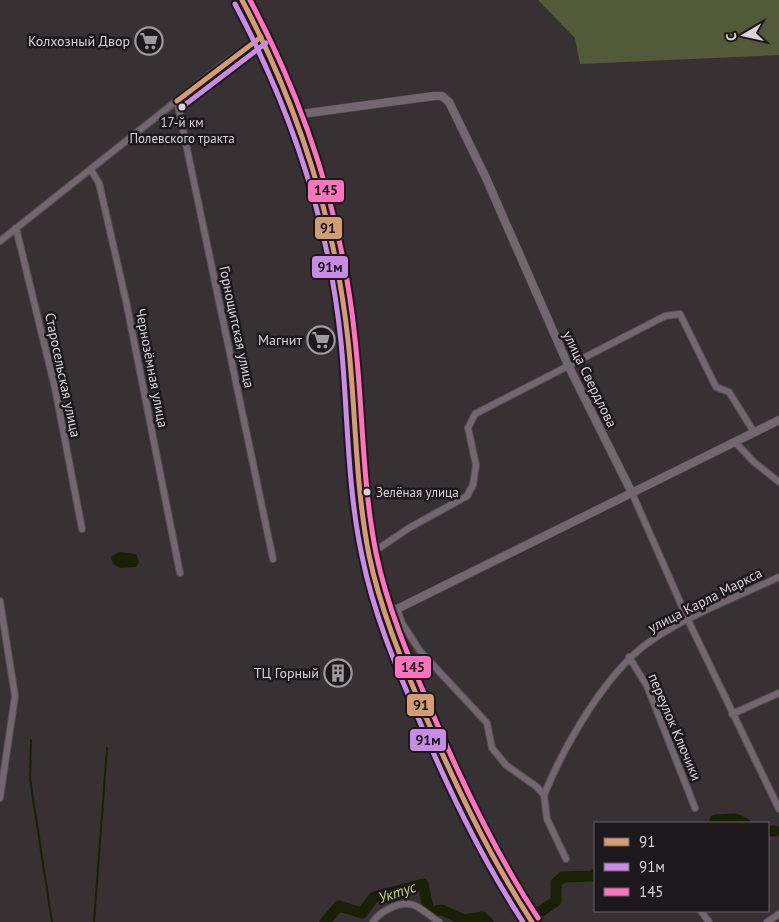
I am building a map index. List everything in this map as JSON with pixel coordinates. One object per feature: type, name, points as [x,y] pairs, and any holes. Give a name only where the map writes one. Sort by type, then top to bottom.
[{"type":"main road","points":[[242,0],[262,37],[294,115],[309,158],[336,259],[348,341],[356,464],[369,554],[385,615],[406,671],[460,794],[504,876],[532,922]]},
{"type":"street","points":[[0,241],[176,101],[262,37]]},
{"type":"street","name":"улица Свердлова","points":[[294,115],[434,96],[446,98],[486,178],[568,365],[632,494],[688,620],[779,809]]},
{"type":"street","name":"Горнощитская улица","points":[[176,101],[273,559]]},
{"type":"street","name":"Чернозёмная улица","points":[[91,170],[99,183],[126,302],[180,573]]},
{"type":"street","name":"Старосельская улица","points":[[16,228],[55,388],[82,528]]},
{"type":"street","points":[[369,554],[409,528],[467,496],[473,485],[476,465],[468,428],[475,414],[665,316],[680,314],[716,387],[729,392],[754,432]]},
{"type":"street","points":[[385,615],[779,420]]},
{"type":"street","points":[[735,442],[754,462],[779,482]]},
{"type":"street","name":"улица Карла Маркса","points":[[544,795],[573,734],[629,657],[652,640],[688,620],[779,577]]},
{"type":"street","points":[[0,602],[15,696],[0,798]]},
{"type":"street","points":[[397,609],[402,623],[420,651],[487,723],[492,748],[506,765],[537,787],[544,795],[547,819],[566,859]]},
{"type":"street","name":"переулок Ключики","points":[[629,657],[647,686],[695,808]]},
{"type":"street","points":[[732,714],[779,693]]},
{"type":"street","points":[[373,922],[385,912],[405,904],[415,905],[439,922]]},
{"type":"street","points":[[701,912],[709,922]]},
{"type":"street","points":[[767,922],[779,914]]},
{"type":"shaded area","points":[[538,0],[779,0],[779,55],[580,64],[575,38]]},
{"type":"shaded area","points":[[119,552],[136,554],[139,562],[136,567],[120,568],[113,564],[111,557]]},
{"type":"waterway","points":[[31,740],[30,779],[52,922]]},
{"type":"waterway","points":[[94,922],[107,748]]},
{"type":"waterway","name":"Уктус","points":[[715,822],[715,820],[735,819],[742,822]]},
{"type":"waterway","name":"Уктус","points":[[769,831],[775,831]]},
{"type":"waterway","name":"Уктус","points":[[540,912],[556,901],[556,883],[563,877],[594,875]]},
{"type":"waterway","name":"Уктус","points":[[325,922],[339,906],[362,913],[374,897],[423,884],[429,912],[442,910],[464,920],[482,917],[488,922]]},
{"type":"transit line","name":"91","points":[[242,0],[262,40],[297,123],[324,208],[334,251],[348,340],[364,528],[369,555],[385,614],[414,690],[459,790],[486,844],[532,922]]},
{"type":"transit line","name":"145","points":[[250,0],[270,40],[305,122],[331,207],[341,251],[355,339],[371,526],[386,592],[413,668],[466,787],[492,841],[538,918]]},
{"type":"transit line","name":"91м","points":[[235,4],[274,84],[290,126],[317,210],[327,254],[341,342],[353,503],[362,556],[372,597],[392,655],[452,794],[492,872],[523,922]]},
{"type":"transit line","name":"91","points":[[177,101],[261,37]]},
{"type":"transit line","name":"91м","points":[[182,107],[266,43]]},
{"type":"place","name":"Колхозный Двор","points":[[149,41]]},
{"type":"place","name":"17-й км Полевского тракта","points":[[182,107]]},
{"type":"place","name":"Магнит","points":[[321,340]]},
{"type":"place","name":"Зелёная улица","points":[[367,492]]},
{"type":"place","name":"ТЦ Горный","points":[[338,673]]}]
